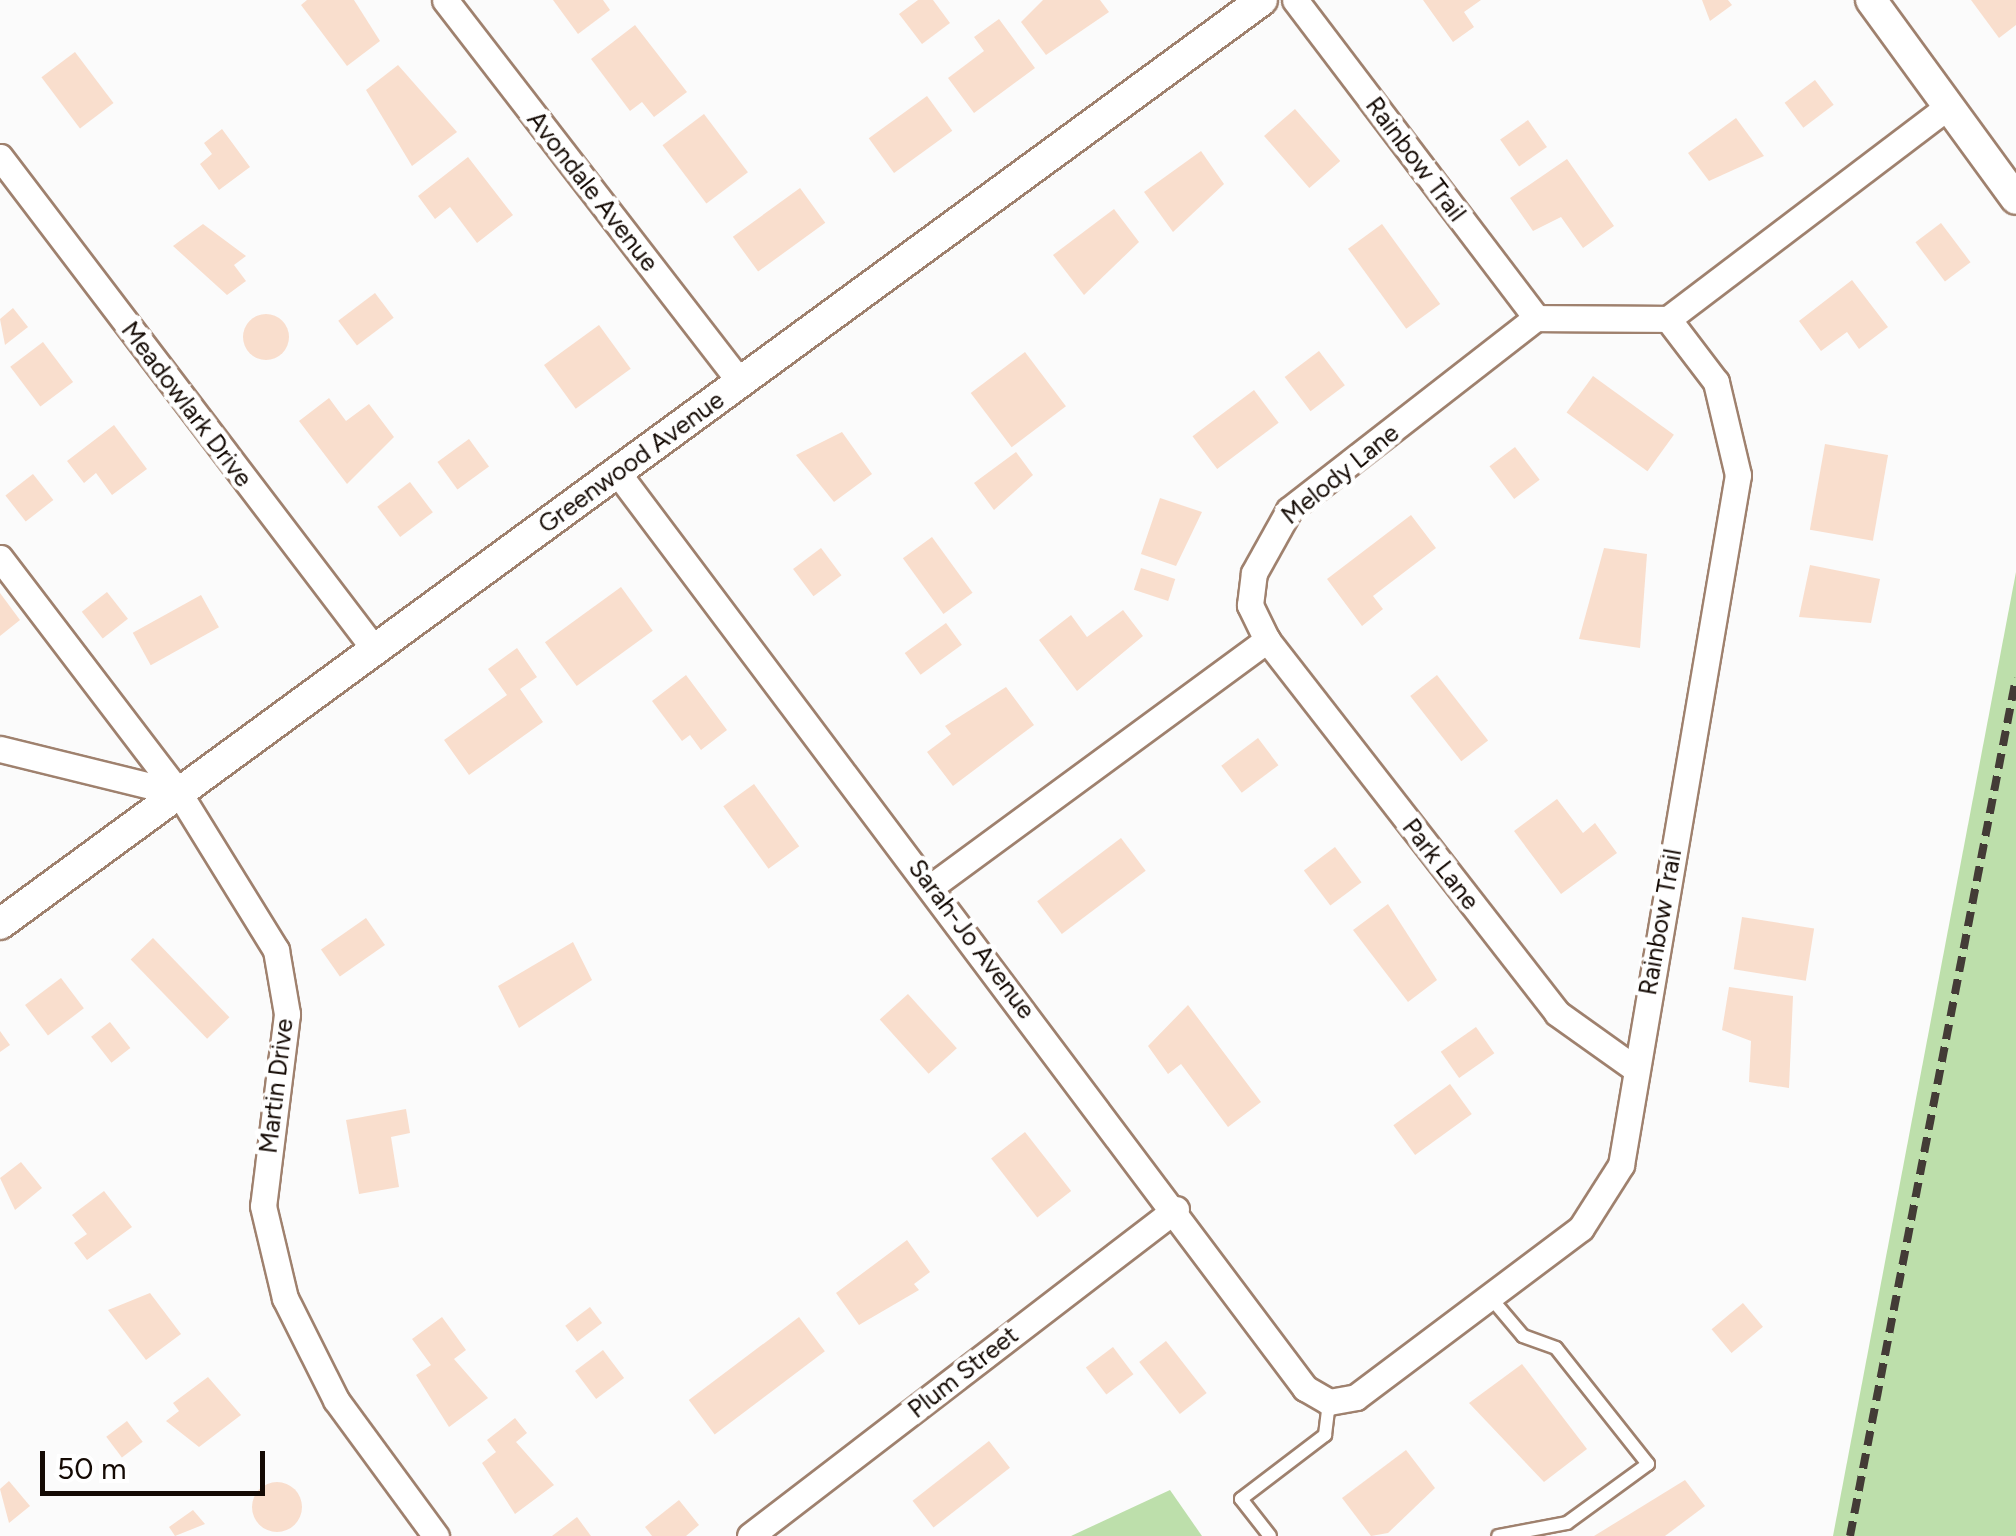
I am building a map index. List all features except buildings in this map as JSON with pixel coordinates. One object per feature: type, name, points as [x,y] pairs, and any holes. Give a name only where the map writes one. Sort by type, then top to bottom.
[{"type":"street","name":"Avondale Avenue","points":[[445,0],[740,382]]},
{"type":"street","name":"Greenwood Avenue","points":[[0,924],[1262,0]]},
{"type":"street","name":"Rainbow Trail","points":[[1295,0],[1536,318]]},
{"type":"street","points":[[1870,0],[2016,199]]},
{"type":"street","points":[[1536,318],[1668,319],[1947,107]]},
{"type":"street","name":"Meadowlark Drive","points":[[0,157],[374,650]]},
{"type":"street","name":"Melody Lane","points":[[1268,640],[1250,604],[1254,573],[1289,510],[1536,318]]},
{"type":"street","name":"Rainbow Trail","points":[[1329,1402],[1356,1397],[1581,1228],[1604,1200],[1620,1166],[1738,475],[1716,382],[1668,319]]},
{"type":"street","name":"Sarah-Jo Avenue","points":[[618,472],[1176,1209],[1305,1388],[1329,1402]]},
{"type":"street","name":"Martin Drive","points":[[0,558],[179,793],[276,950],[287,1014],[263,1206],[285,1298],[336,1400],[436,1536]]},
{"type":"street","points":[[932,886],[1268,640]]},
{"type":"street","name":"Park Lane","points":[[1268,640],[1557,1014],[1634,1068]]},
{"type":"street","points":[[0,749],[179,793]]},
{"type":"street","name":"Plum Street","points":[[750,1536],[1176,1209]]},
{"type":"lane","points":[[1490,1296],[1523,1336],[1556,1348],[1648,1464],[1567,1522],[1498,1536]]},
{"type":"lane","points":[[1270,1536],[1241,1500],[1325,1434],[1329,1402]]},
{"type":"green space","points":[[2016,572],[2016,1536],[1833,1536]]},
{"type":"green space","points":[[1170,1490],[1202,1536],[1071,1536]]},
{"type":"railway","points":[[1850,1536],[2016,678]]}]
